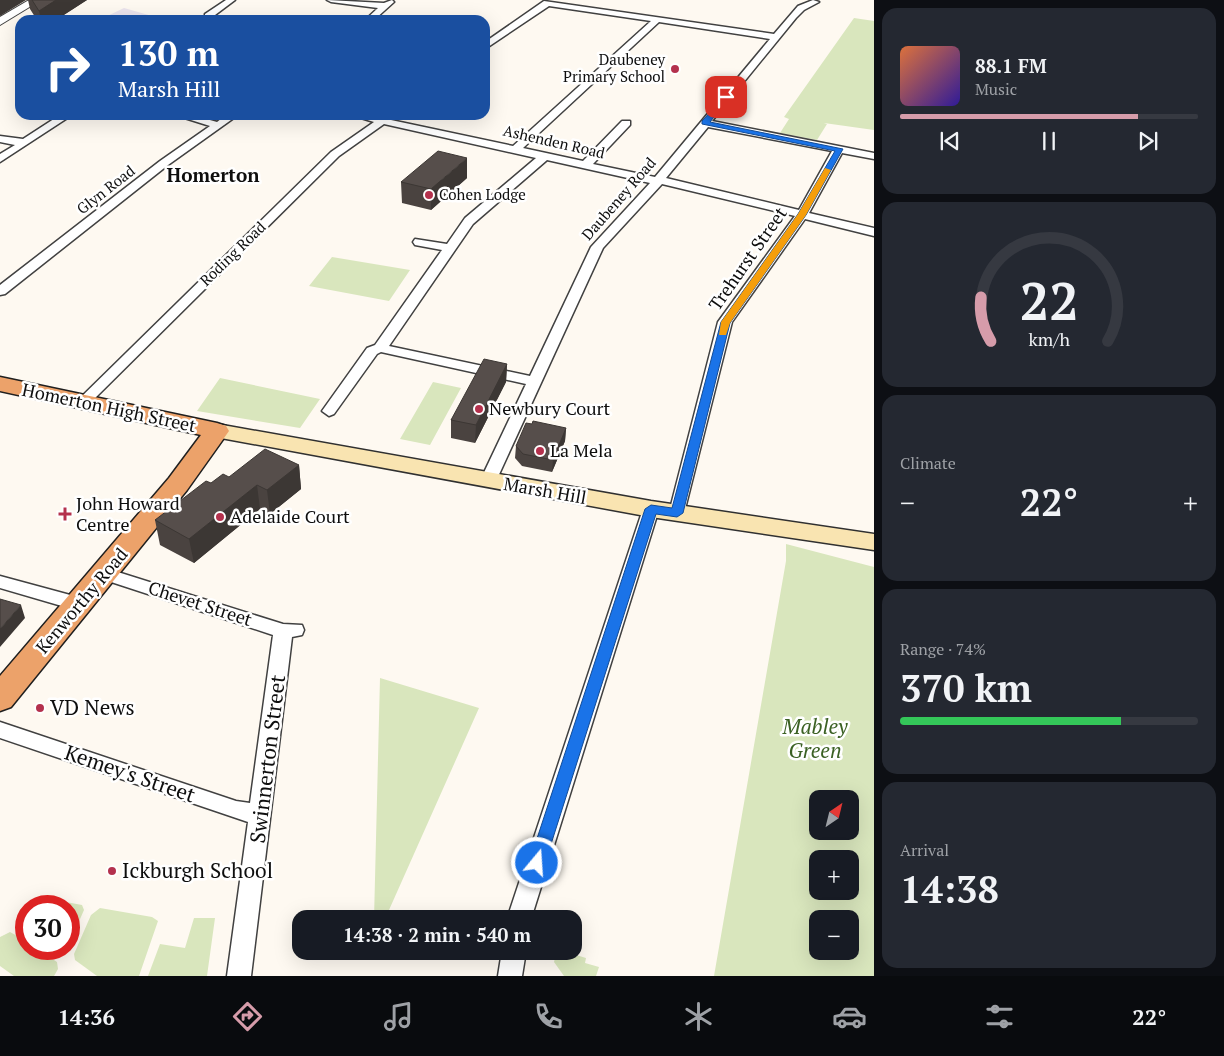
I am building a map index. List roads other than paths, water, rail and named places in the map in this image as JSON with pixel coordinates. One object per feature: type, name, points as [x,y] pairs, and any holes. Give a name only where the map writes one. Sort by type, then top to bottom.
[{"type":"highway","name":"Homerton High Street","points":[[0,384],[217,431]]},
{"type":"highway","name":"Kenworthy Road","points":[[0,698],[105,574],[178,484],[217,431]]},
{"type":"main road","name":"Marsh Hill","points":[[217,431],[651,509],[874,542]]},
{"type":"street","points":[[0,22],[36,0]]},
{"type":"street","points":[[209,15],[231,0]]},
{"type":"street","points":[[331,0],[389,3]]},
{"type":"street","name":"Daubeney Road","points":[[488,481],[596,247],[658,180],[775,37],[801,8],[815,2]]},
{"type":"street","points":[[375,15],[389,3]]},
{"type":"street","points":[[490,43],[547,3],[775,37]]},
{"type":"street","points":[[516,149],[658,19]]},
{"type":"street","points":[[0,159],[59,120]]},
{"type":"street","points":[[198,120],[217,125]]},
{"type":"street","name":"Glyn Road","points":[[0,291],[164,162],[225,120]]},
{"type":"street","name":"Roding Road","points":[[82,403],[335,154],[384,120]]},
{"type":"street","name":"Ashenden Road","points":[[395,120],[874,232]]},
{"type":"street","points":[[586,165],[626,123]]},
{"type":"street","points":[[705,123],[874,156]]},
{"type":"street","points":[[0,139],[25,143]]},
{"type":"street","name":"Trehurst Street","points":[[677,513],[725,322],[802,215],[839,149]]},
{"type":"street","points":[[329,411],[372,352],[380,348],[469,221],[545,156]]},
{"type":"street","points":[[419,242],[450,248]]},
{"type":"street","points":[[380,348],[533,381]]},
{"type":"street","points":[[522,910],[651,509]]},
{"type":"street","name":"Chevet Street","points":[[105,574],[289,631]]},
{"type":"street","points":[[0,582],[79,604]]},
{"type":"street","name":"Swinnerton Street","points":[[238,976],[289,631]]},
{"type":"street","name":"Kemey's Street","points":[[0,730],[236,810],[261,815]]},
{"type":"street","points":[[510,976],[513,960]]},
{"type":"place","name":"Daubeney Primary School","points":[[675,69]]},
{"type":"place","name":"Cohen Lodge","points":[[429,195]]},
{"type":"place","name":"Newbury Court","points":[[479,409]]},
{"type":"place","name":"La Mela","points":[[540,451]]},
{"type":"place","name":"John Howard Centre","points":[[65,514]]},
{"type":"place","name":"Adelaide Court","points":[[220,517]]},
{"type":"place","name":"VD News","points":[[40,708]]},
{"type":"place","name":"Ickburgh School","points":[[112,871]]},
{"type":"district","name":"Homerton","points":[[213,175]]},
{"type":"park label","name":"Mabley Green","points":[[815,739]]}]
